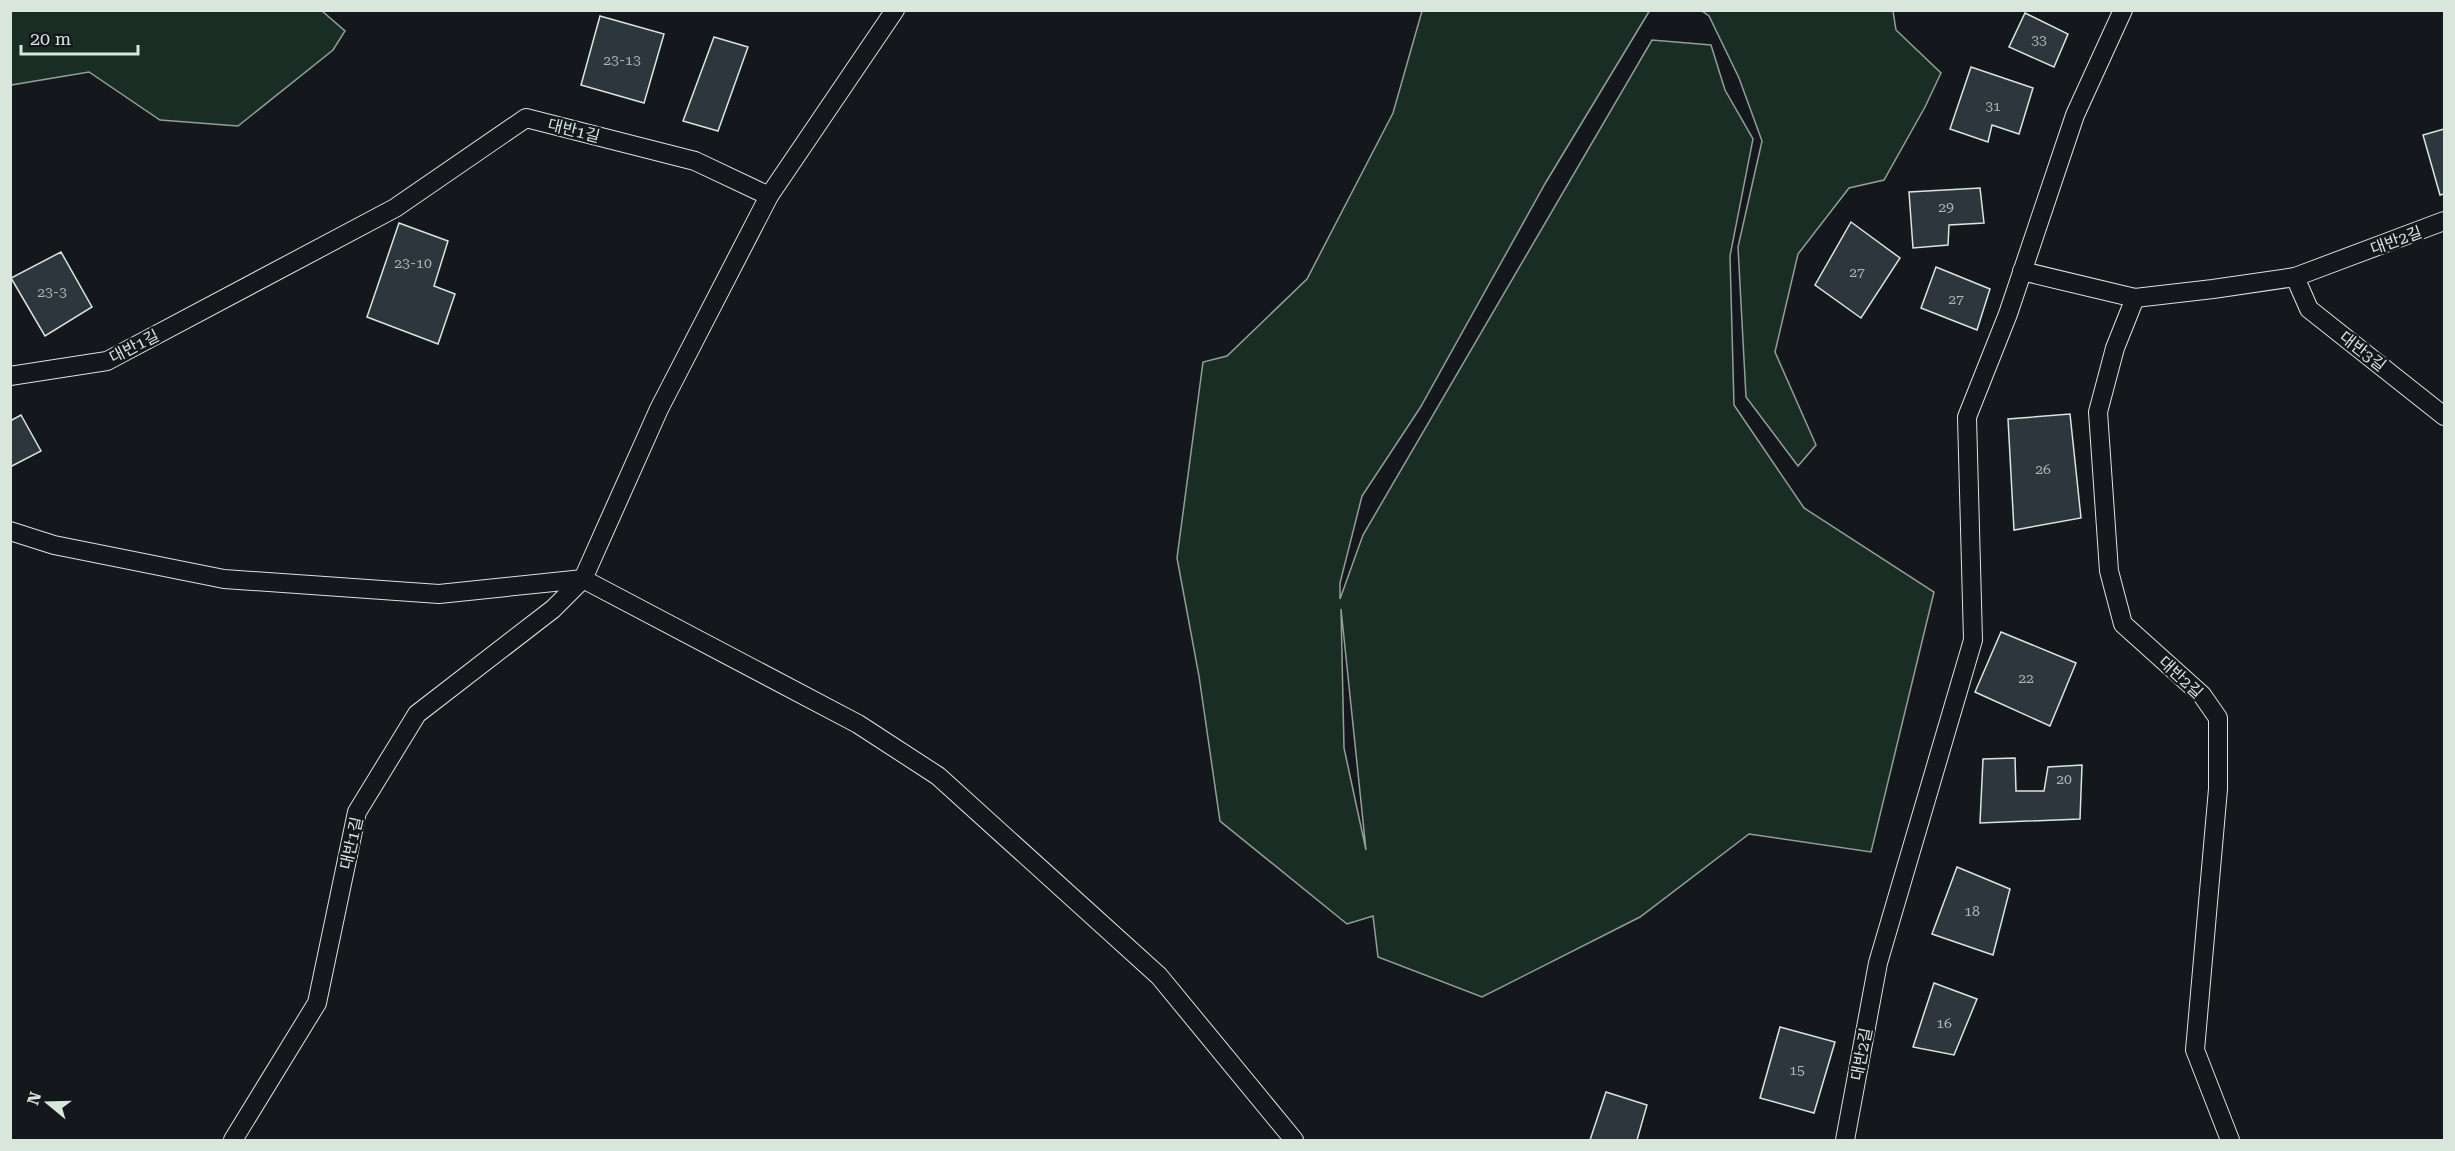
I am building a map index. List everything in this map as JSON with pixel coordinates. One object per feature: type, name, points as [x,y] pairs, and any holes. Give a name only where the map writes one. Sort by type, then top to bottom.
[{"type":"lane","points":[[769,196],[895,10]]},
{"type":"lane","name":"대반2길","points":[[1845,1140],[1878,963],[1973,640],[1967,417],[2022,271],[2075,115],[2123,10]]},
{"type":"lane","name":"대반1길","points":[[10,376],[106,361],[394,208],[526,118],[695,161],[769,196],[659,409],[584,579],[553,609],[417,714],[357,812],[317,1003],[233,1140]]},
{"type":"lane","name":"대반2길","points":[[2022,271],[2135,298],[2295,277],[2445,220]]},
{"type":"lane","name":"대반3길","points":[[2295,277],[2309,309],[2445,416]]},
{"type":"lane","name":"대반2길","points":[[2135,298],[2115,348],[2098,412],[2109,571],[2123,624],[2202,695],[2218,718],[2218,789],[2195,1050],[2230,1140]]},
{"type":"lane","points":[[10,531],[54,545],[224,579],[439,594],[584,579],[858,724],[938,776],[1160,975],[1294,1140]]},
{"type":"green space","points":[[11,10],[322,11],[345,31],[333,50],[238,126],[160,120],[89,72],[11,85]]},
{"type":"green space","points":[[1650,10],[1546,182],[1420,408],[1362,496],[1340,583],[1340,599],[1363,535],[1652,40],[1711,45],[1725,90],[1753,139],[1730,256],[1734,405],[1804,508],[1934,592],[1871,852],[1749,834],[1640,917],[1482,997],[1378,957],[1373,916],[1347,924],[1220,821],[1199,676],[1177,558],[1203,362],[1227,356],[1307,279],[1393,113],[1422,11]],"holes":[[[1341,609],[1366,850],[1344,748]]]},
{"type":"green space","points":[[1702,11],[1893,11],[1896,30],[1941,73],[1925,107],[1884,180],[1849,188],[1798,254],[1775,352],[1816,445],[1798,466],[1746,397],[1738,247],[1762,141],[1739,78],[1709,16]]},
{"type":"building","points":[[2025,13],[2068,34],[2054,67],[2009,47]]},
{"type":"building","points":[[600,16],[664,34],[644,103],[581,85]]},
{"type":"building","points":[[714,37],[748,47],[718,131],[683,121]]},
{"type":"building","points":[[1971,67],[2033,88],[2019,134],[1992,125],[1988,142],[1950,129]]},
{"type":"building","points":[[2444,129],[2444,194],[2440,195],[2423,135]]},
{"type":"building","points":[[1980,188],[1984,223],[1949,225],[1948,245],[1913,248],[1909,192]]},
{"type":"building","points":[[1851,222],[1900,258],[1861,318],[1815,285]]},
{"type":"building","points":[[399,223],[448,241],[434,286],[455,294],[438,344],[367,317]]},
{"type":"building","points":[[61,252],[92,307],[45,336],[11,278]]},
{"type":"building","points":[[1936,267],[1990,289],[1977,330],[1921,308]]},
{"type":"building","points":[[2070,414],[2081,518],[2014,530],[2008,419]]},
{"type":"building","points":[[21,415],[41,451],[10,467],[10,421]]},
{"type":"building","points":[[2001,632],[2076,663],[2050,726],[1975,692]]},
{"type":"building","points":[[2015,758],[2016,791],[2044,791],[2048,767],[2082,765],[2080,819],[1980,823],[1983,759]]},
{"type":"building","points":[[1957,867],[2010,889],[1993,955],[1932,934]]},
{"type":"building","points":[[1934,983],[1977,999],[1954,1055],[1913,1047]]},
{"type":"building","points":[[1780,1027],[1835,1042],[1814,1113],[1760,1098]]},
{"type":"building","points":[[1606,1092],[1647,1105],[1637,1140],[1590,1140]]}]
